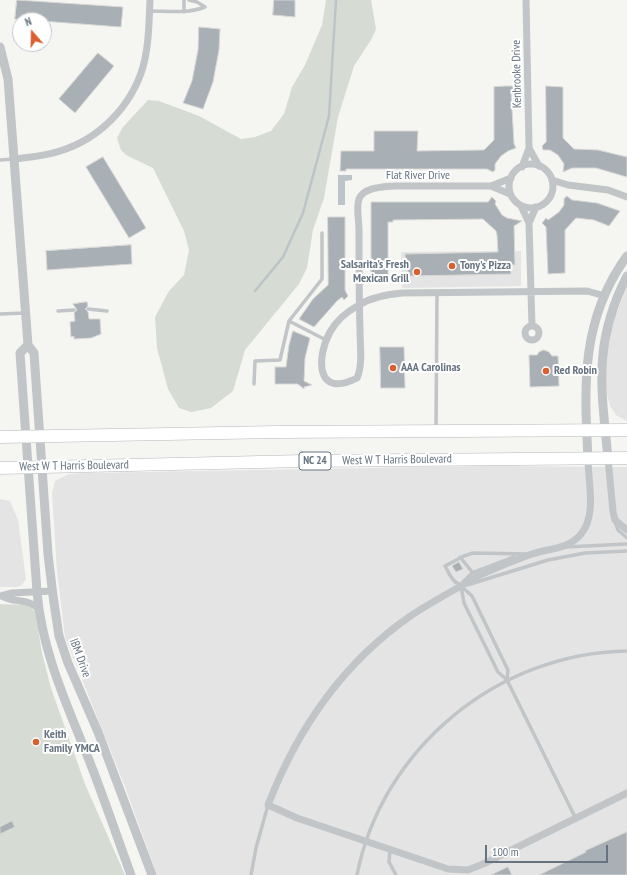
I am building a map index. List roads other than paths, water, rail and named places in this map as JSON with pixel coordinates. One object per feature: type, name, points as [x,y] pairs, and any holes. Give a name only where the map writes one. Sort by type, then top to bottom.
[{"type":"main road","points":[[0,437],[627,430]]},
{"type":"main road","name":"West W T Harris Boulevard","points":[[0,468],[310,461],[627,458]]},
{"type":"street","points":[[15,159],[60,152],[92,137],[107,125],[121,109],[133,90],[143,68],[147,48],[150,0]]},
{"type":"street","name":"Kenbrooke Drive","points":[[522,167],[529,148],[526,0]]},
{"type":"street","points":[[0,47],[7,71],[26,313],[28,345],[20,354],[37,592],[52,668],[95,777],[131,875]]},
{"type":"street","name":"Kenbrooke Drive","points":[[529,148],[539,166]]},
{"type":"street","points":[[522,167],[530,165],[539,166],[548,172],[552,180],[552,192],[547,200],[536,207],[529,223]]},
{"type":"street","name":"Flat River Drive","points":[[359,304],[335,325],[321,358],[320,367],[324,375],[334,384],[342,384],[357,378],[360,372],[358,200],[362,195],[369,190],[379,187],[491,186],[511,178],[518,169],[522,167]]},
{"type":"street","points":[[510,194],[509,186],[511,178]]},
{"type":"street","points":[[552,180],[568,185],[608,190],[627,197]]},
{"type":"street","points":[[552,192],[568,185]]},
{"type":"street","name":"Flat River Drive","points":[[491,186],[510,194],[515,202],[521,206]]},
{"type":"street","points":[[532,326],[529,223],[521,206],[536,207]]},
{"type":"street","points":[[627,256],[605,296],[594,324],[589,343],[586,375],[586,430],[590,509],[588,522],[576,540],[568,545],[531,554],[472,578],[461,586],[428,604],[399,624],[367,651],[346,673],[319,706],[303,731],[282,771],[268,805],[287,814],[448,869],[468,870],[627,794]]},
{"type":"street","points":[[627,276],[612,310],[603,345],[600,377],[611,501],[615,520],[627,530]]},
{"type":"street","points":[[359,304],[392,294],[437,292],[587,291],[605,296]]},
{"type":"street","name":"IBM Drive","points":[[28,345],[34,353],[52,591],[59,636],[68,663],[98,732],[152,875]]},
{"type":"street","points":[[1,596],[12,593],[52,591]]},
{"type":"street","points":[[1,596],[10,601],[29,602],[34,604],[40,610]]},
{"type":"lane","points":[[184,0],[184,12]]},
{"type":"lane","points":[[150,11],[184,12],[196,11],[205,7],[189,0]]},
{"type":"lane","points":[[0,160],[15,159]]},
{"type":"lane","points":[[254,384],[255,361],[280,360],[289,321],[322,279],[322,232]]},
{"type":"lane","points":[[436,431],[437,292]]},
{"type":"lane","points":[[88,309],[108,311]]},
{"type":"lane","points":[[58,311],[74,310]]},
{"type":"lane","points":[[0,314],[26,313]]},
{"type":"lane","points":[[289,321],[327,341]]},
{"type":"lane","points":[[615,520],[618,530],[627,538]]},
{"type":"lane","points":[[558,548],[627,544]]},
{"type":"lane","points":[[461,586],[476,584],[507,572],[548,560],[585,553],[627,551]]},
{"type":"lane","points":[[507,680],[508,670],[472,596],[453,581],[445,566],[473,553],[531,554]]},
{"type":"lane","points":[[531,554],[505,560],[473,572],[467,576],[461,586],[462,597],[498,672],[507,680],[576,819]]},
{"type":"lane","points":[[460,558],[473,572]]},
{"type":"lane","points":[[357,875],[367,841],[386,797],[399,775],[418,749],[454,714],[478,696],[529,670],[565,659],[601,652],[627,651]]},
{"type":"lane","points":[[251,875],[256,848],[268,805]]},
{"type":"lane","points":[[390,849],[390,862],[396,875]]},
{"type":"waterway","points":[[255,291],[283,257],[303,213],[329,116],[336,0]]},
{"type":"place","name":"Tony's Pizza","points":[[452,266]]},
{"type":"place","name":"Salsarita's Fresh Mexican Grill","points":[[417,272]]},
{"type":"place","name":"AAA Carolinas","points":[[393,368]]},
{"type":"place","name":"Red Robin","points":[[546,371]]},
{"type":"place","name":"Keith Family YMCA","points":[[36,742]]}]
